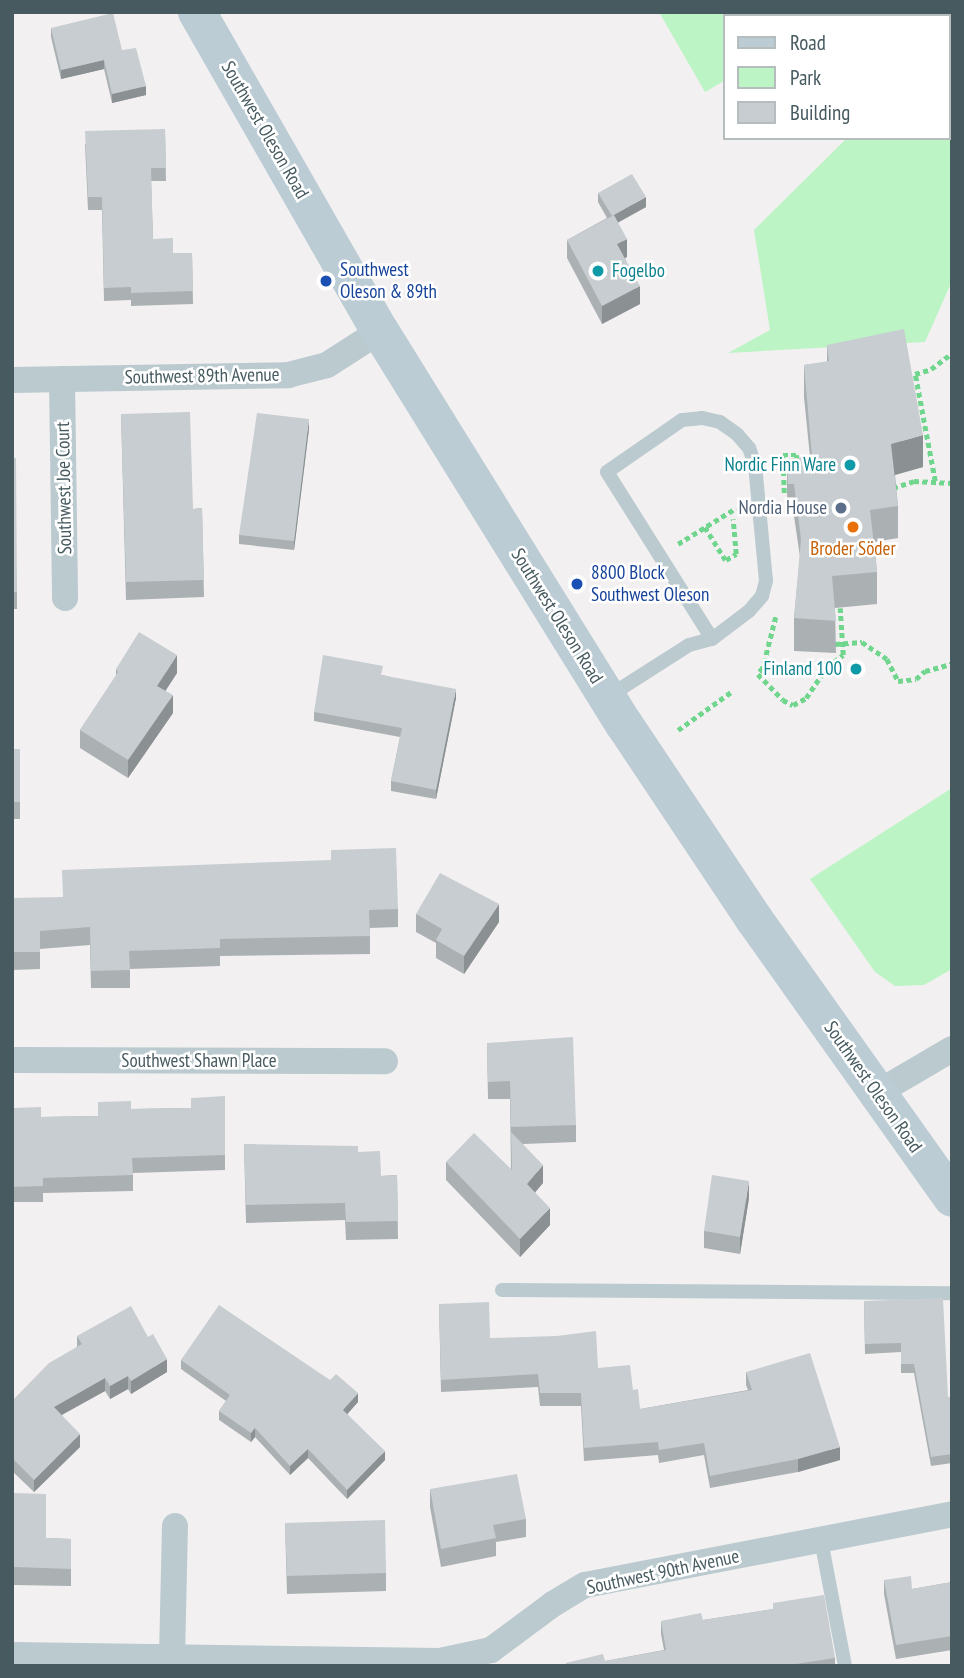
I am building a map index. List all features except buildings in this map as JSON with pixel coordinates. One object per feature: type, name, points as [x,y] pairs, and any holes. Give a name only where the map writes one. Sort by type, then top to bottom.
[{"type":"main road","name":"Southwest Oleson Road","points":[[197,12],[380,331],[608,697],[754,919],[952,1198]]},
{"type":"street","name":"Southwest 89th Avenue","points":[[12,380],[288,375],[327,365],[380,331]]},
{"type":"street","name":"Southwest Joe Court","points":[[62,379],[65,598]]},
{"type":"street","points":[[877,1093],[952,1049]]},
{"type":"street","name":"Southwest Shawn Place","points":[[12,1060],[385,1061]]},
{"type":"street","name":"Southwest 90th Avenue","points":[[12,1655],[440,1661],[491,1650],[553,1604],[585,1585],[952,1514]]},
{"type":"street","points":[[172,1657],[175,1526]]},
{"type":"lane","points":[[608,697],[689,645],[712,639],[750,611],[762,596],[766,581],[755,465],[749,448],[737,434],[720,422],[702,418],[682,420],[607,472],[712,639]]},
{"type":"lane","points":[[502,1290],[952,1293]]},
{"type":"lane","points":[[821,1540],[845,1666]]},
{"type":"path","points":[[934,481],[915,374],[931,369],[952,353]]},
{"type":"path","points":[[909,388],[917,387]]},
{"type":"path","points":[[920,447],[928,445]]},
{"type":"path","points":[[785,501],[783,455],[796,455],[800,466]]},
{"type":"path","points":[[892,488],[914,481],[952,483]]},
{"type":"path","points":[[732,510],[736,554],[726,560],[703,528],[732,510]]},
{"type":"path","points":[[758,674],[790,705],[800,703],[827,667],[843,655],[839,608]]},
{"type":"path","points":[[835,644],[862,642],[887,659],[898,681],[916,679],[925,671],[938,670],[952,664]]},
{"type":"path","points":[[678,730],[731,692]]},
{"type":"green space","points":[[659,12],[849,12],[722,14],[722,82],[705,92]]},
{"type":"green space","points":[[858,12],[952,12],[952,281],[925,342],[728,353],[770,330],[754,230],[845,140],[950,140],[950,14]]},
{"type":"green space","points":[[952,788],[952,969],[924,985],[895,986],[875,972],[810,879]]},
{"type":"place","name":"Fogelbo","points":[[598,271]]},
{"type":"place","name":"Southwest Oleson & 89th","points":[[326,281]]},
{"type":"place","name":"Nordic Finn Ware","points":[[850,465]]},
{"type":"place","name":"Nordia House","points":[[841,508]]},
{"type":"place","name":"Broder Söder","points":[[853,527]]},
{"type":"place","name":"8800 Block Southwest Oleson","points":[[577,584]]},
{"type":"place","name":"Finland 100","points":[[856,669]]}]
